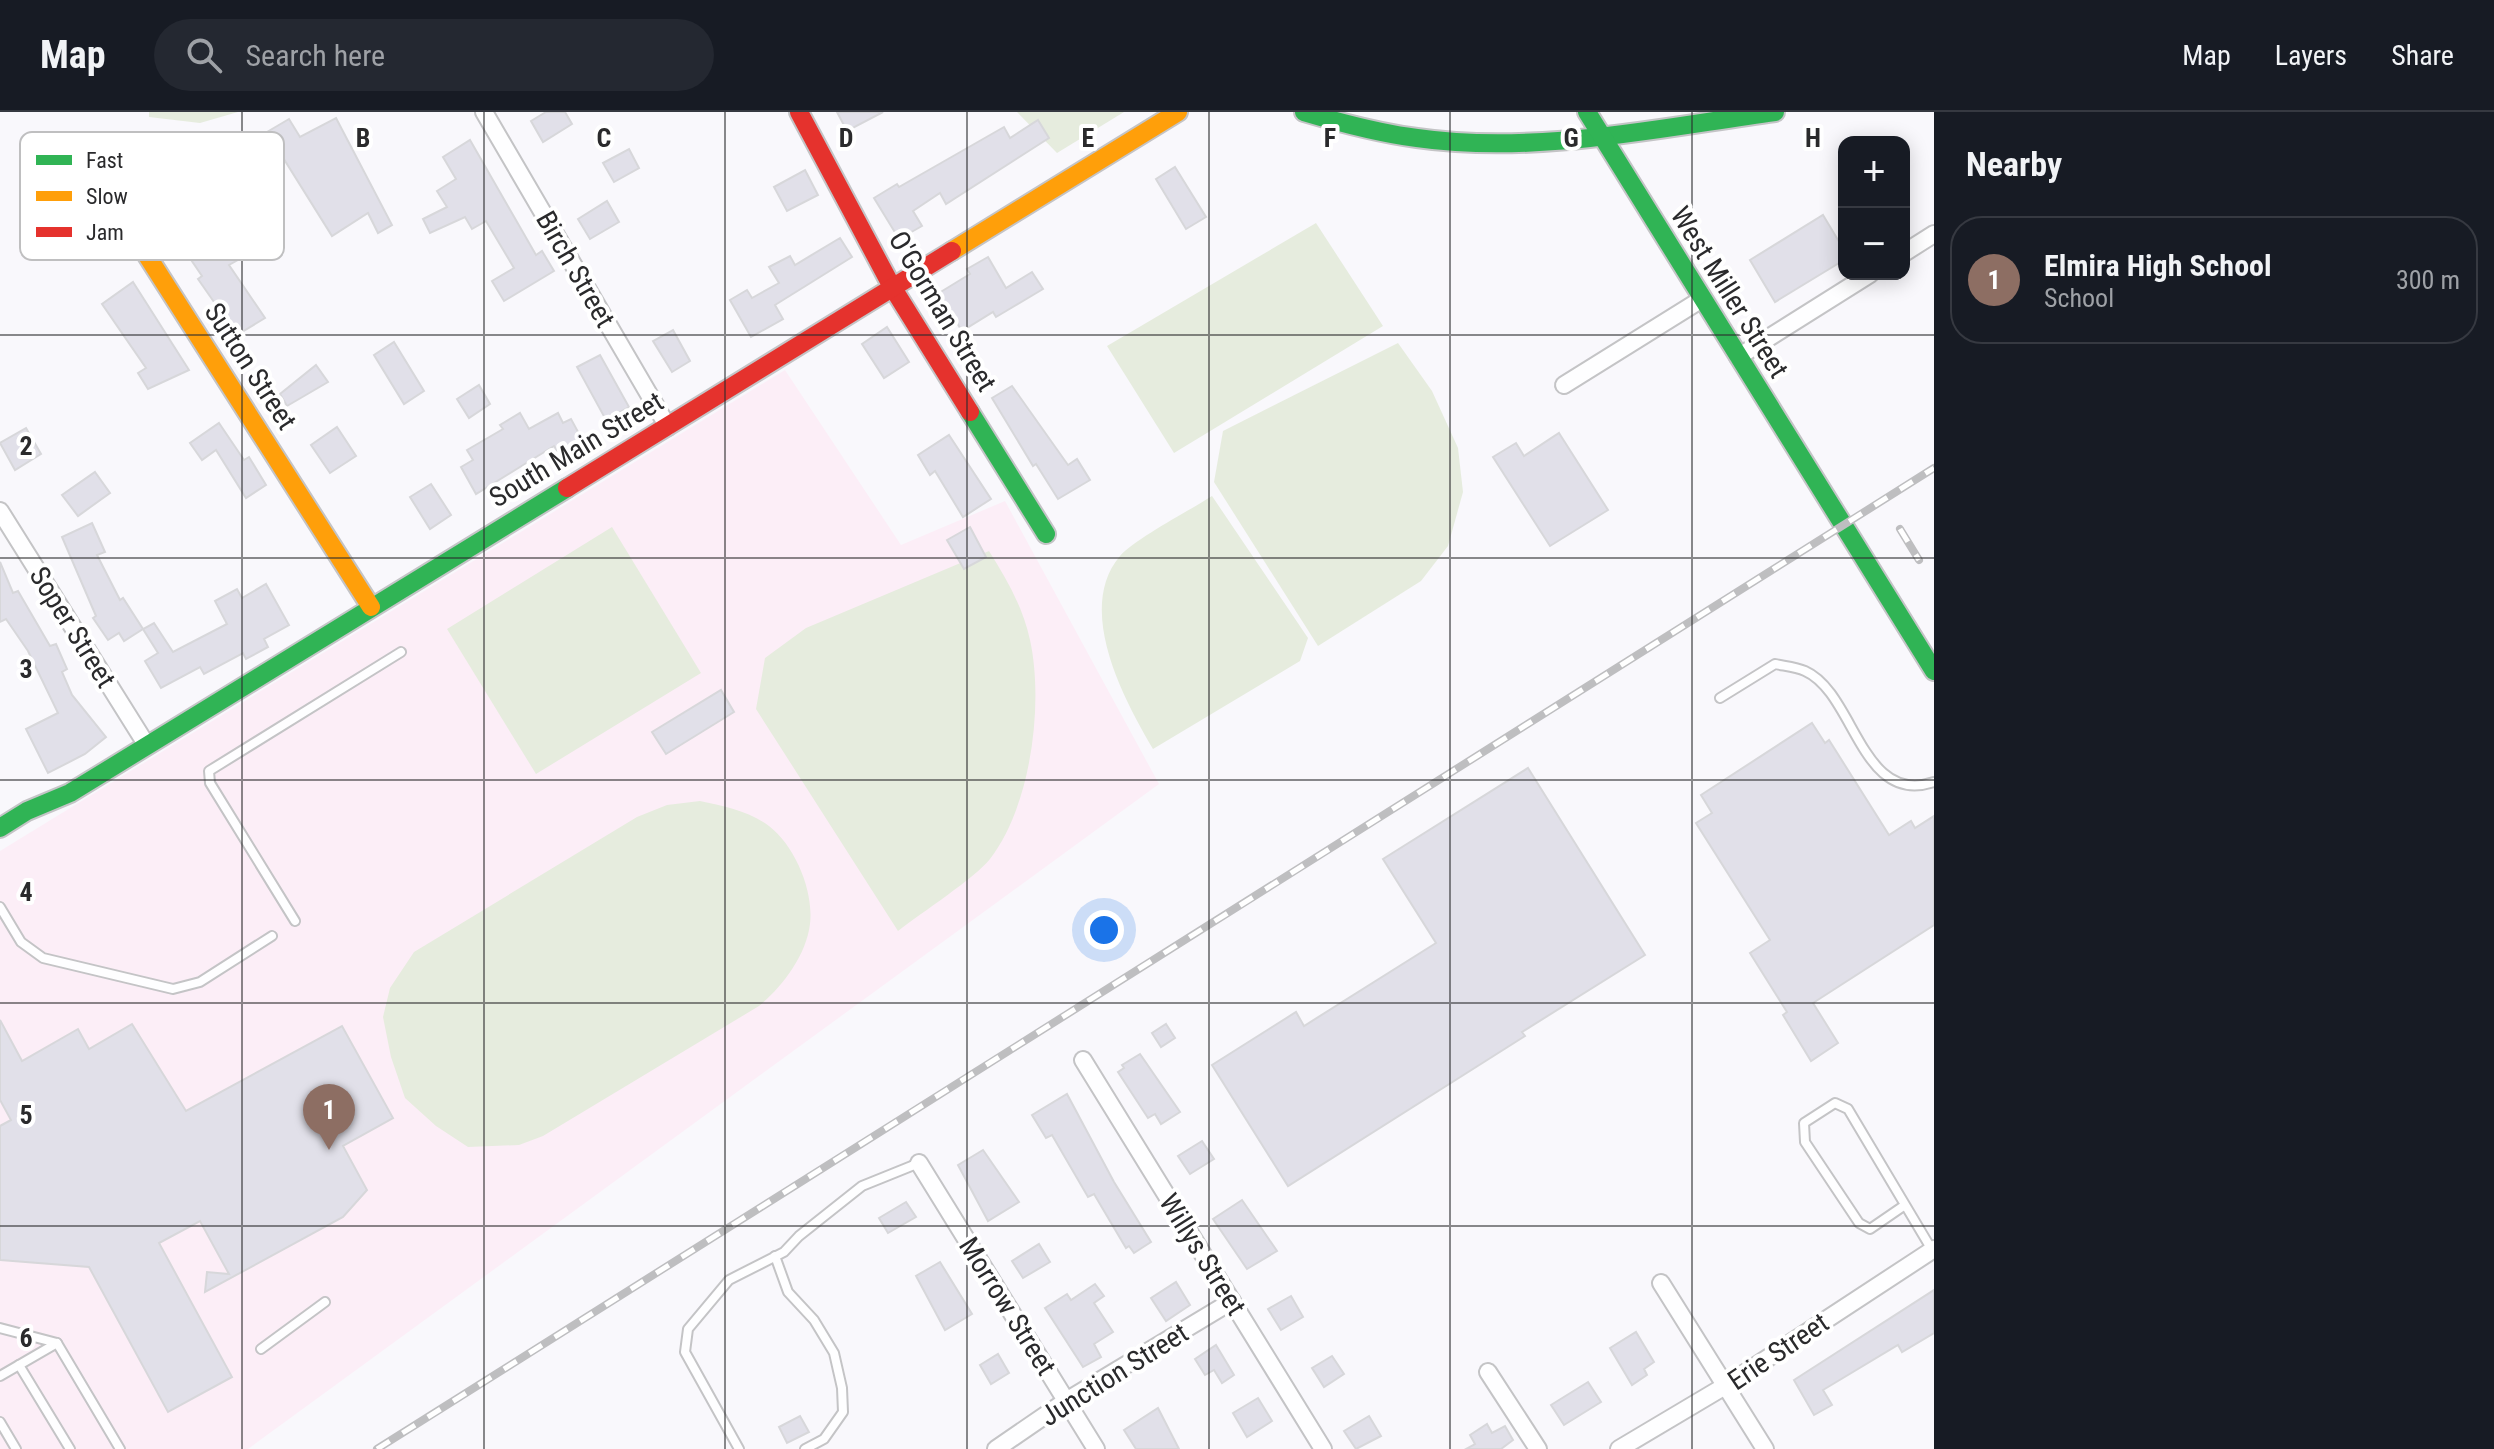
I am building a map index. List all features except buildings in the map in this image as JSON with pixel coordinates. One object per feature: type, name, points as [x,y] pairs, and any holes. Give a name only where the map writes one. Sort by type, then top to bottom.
[{"type":"street","name":"Birch Street","points":[[484,112],[668,427]]},
{"type":"street","name":"O'Gorman Street","points":[[799,112],[891,285],[1046,534]]},
{"type":"street","name":"South Main Street","points":[[0,828],[27,811],[70,793],[668,427],[891,285],[1178,112]]},
{"type":"street","points":[[1304,112],[1360,129],[1455,143],[1601,135],[1775,112]]},
{"type":"street","name":"West Miller Street","points":[[1587,112],[1934,671]]},
{"type":"street","points":[[1910,249],[1934,234]]},
{"type":"street","name":"Sutton Street","points":[[150,260],[371,607]]},
{"type":"street","points":[[1738,357],[1860,280]]},
{"type":"street","points":[[1564,385],[1702,299]]},
{"type":"street","name":"Soper Street","points":[[0,511],[146,744]]},
{"type":"street","name":"Willys Street","points":[[1083,1060],[1323,1449]]},
{"type":"street","name":"Morrow Street","points":[[919,1163],[1096,1449]]},
{"type":"street","name":"Erie Street","points":[[1619,1449],[1725,1386],[1933,1249]]},
{"type":"street","points":[[1661,1283],[1765,1449]]},
{"type":"street","name":"Junction Street","points":[[996,1449],[1066,1401],[1232,1301]]},
{"type":"street","points":[[1488,1372],[1538,1449]]},
{"type":"lane","points":[[295,921],[210,783],[209,771],[401,652]]},
{"type":"lane","points":[[1720,698],[1775,664],[1806,671],[1827,691],[1859,742],[1890,780],[1920,787],[1934,782]]},
{"type":"lane","points":[[0,907],[21,942],[43,958],[173,989],[200,982],[272,936]]},
{"type":"lane","points":[[1905,1205],[1870,1229],[1859,1223],[1805,1142],[1804,1123],[1835,1103],[1848,1109],[1933,1249]]},
{"type":"lane","points":[[739,1449],[685,1352],[688,1329],[729,1280],[784,1252],[799,1236],[862,1186],[919,1163]]},
{"type":"lane","points":[[775,1256],[788,1292],[814,1320],[834,1353],[842,1388],[843,1412],[824,1439],[805,1449]]},
{"type":"lane","points":[[261,1349],[325,1302]]},
{"type":"lane","points":[[0,1328],[57,1343],[120,1449]]},
{"type":"lane","points":[[0,1376],[57,1343]]},
{"type":"lane","points":[[19,1365],[70,1449]]},
{"type":"lane","points":[[0,1422],[16,1449]]},
{"type":"shaded area","points":[[149,112],[238,112],[200,123],[149,117]]},
{"type":"shaded area","points":[[1017,112],[1124,112],[1057,153]]},
{"type":"shaded area","points":[[1316,223],[1383,326],[1174,453],[1107,346]]},
{"type":"shaded area","points":[[1398,343],[1432,391],[1458,448],[1463,492],[1448,546],[1421,581],[1318,646],[1214,482],[1223,431]]},
{"type":"shaded area","points":[[785,370],[901,545],[1005,501],[1159,784],[248,1449],[0,1449],[0,851]]},
{"type":"shaded area","points":[[1212,496],[1308,638],[1300,661],[1153,749],[1129,706],[1109,654],[1102,602],[1107,578],[1128,549]]},
{"type":"shaded area","points":[[612,527],[701,673],[536,774],[447,629]]},
{"type":"shaded area","points":[[989,551],[1019,605],[1030,640],[1035,694],[1031,754],[1016,811],[990,859],[898,931],[756,709],[765,658],[806,628]]},
{"type":"shaded area","points":[[700,801],[744,813],[769,826],[787,845],[801,870],[809,898],[808,936],[798,959],[776,990],[759,1006],[543,1136],[519,1145],[468,1147],[436,1126],[405,1098],[391,1057],[383,1017],[390,988],[414,952],[637,817],[667,805]]},
{"type":"railway","points":[[377,1449],[1934,468]]},
{"type":"railway","points":[[1900,529],[1919,560]]},
{"type":"traffic: fast","points":[[1304,112],[1402,136],[1506,143],[1641,132],[1775,112]]},
{"type":"traffic: fast","points":[[1587,112],[1934,671]]},
{"type":"traffic: fast","points":[[970,412],[1046,534]]},
{"type":"traffic: fast","points":[[0,828],[27,811],[70,793],[567,488]]},
{"type":"traffic: slow","points":[[952,251],[1178,112]]},
{"type":"traffic: slow","points":[[150,260],[371,607]]},
{"type":"traffic: jam","points":[[799,112],[891,285],[970,412]]},
{"type":"traffic: jam","points":[[567,488],[952,251]]},
{"type":"place","name":"Elmira High School","points":[[329,1150]]}]
